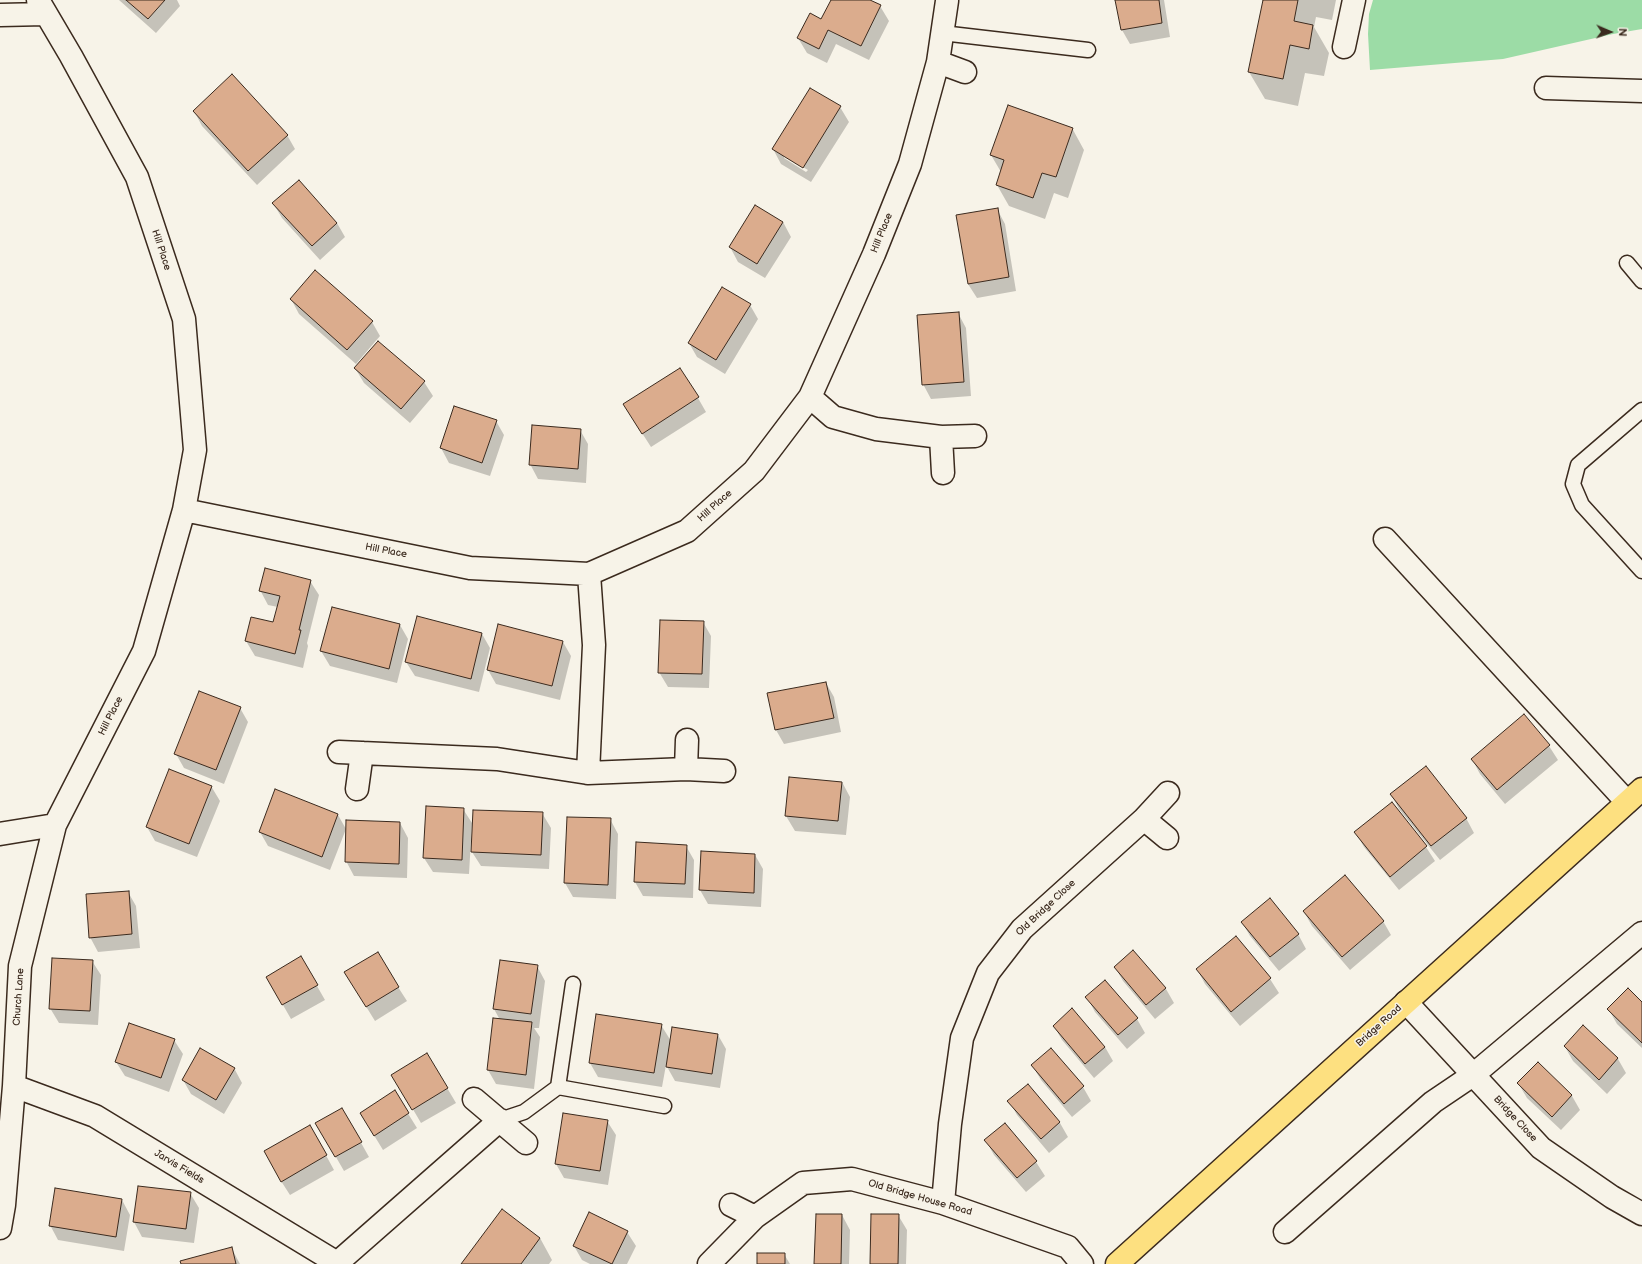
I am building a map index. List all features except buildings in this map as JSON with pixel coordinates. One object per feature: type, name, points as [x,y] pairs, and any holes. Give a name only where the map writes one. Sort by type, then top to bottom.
[{"type":"main road","name":"Bridge Road","points":[[1117,1264],[1635,795]]},
{"type":"street","name":"Hill Place","points":[[184,510],[470,568],[590,574],[687,531],[754,470],[810,397],[874,254],[910,164],[938,62],[948,0]]},
{"type":"street","points":[[1344,47],[1354,0]]},
{"type":"street","points":[[0,15],[41,7]]},
{"type":"street","name":"Hill Place","points":[[41,7],[71,56],[137,177],[184,319],[195,450],[184,510],[144,651],[55,825]]},
{"type":"street","points":[[938,62],[965,72]]},
{"type":"street","points":[[1546,88],[1642,91]]},
{"type":"street","points":[[810,397],[833,416],[876,429],[941,437],[976,436]]},
{"type":"street","points":[[941,437],[943,473]]},
{"type":"street","points":[[1385,539],[1635,795]]},
{"type":"street","points":[[588,773],[594,645],[590,574]]},
{"type":"street","points":[[686,769],[687,740]]},
{"type":"street","points":[[338,752],[497,759],[588,773],[686,769],[724,771]]},
{"type":"street","points":[[357,789],[362,753]]},
{"type":"street","name":"Old Bridge Close","points":[[943,1203],[950,1124],[962,1038],[988,973],[1022,929],[1144,819],[1168,793]]},
{"type":"street","points":[[1144,819],[1167,838]]},
{"type":"street","points":[[0,834],[55,825]]},
{"type":"street","name":"Church Lane","points":[[0,1228],[4,1205],[14,1086],[20,966],[55,825]]},
{"type":"street","points":[[1285,1232],[1433,1102],[1473,1075],[1642,933]]},
{"type":"street","name":"Bridge Close","points":[[1406,1002],[1541,1148],[1612,1197],[1642,1214]]},
{"type":"street","name":"Jarvis Fields","points":[[14,1086],[95,1116],[336,1263],[500,1120]]},
{"type":"street","points":[[474,1099],[526,1143]]},
{"type":"street","name":"Old Bridge House Road","points":[[709,1264],[756,1217],[803,1183],[852,1179],[943,1203],[1068,1247],[1082,1264]]},
{"type":"street","points":[[732,1205],[756,1217]]},
{"type":"lane","points":[[942,33],[1088,50]]},
{"type":"lane","points":[[1627,263],[1642,281]]},
{"type":"lane","points":[[1642,410],[1578,465],[1573,484],[1582,505],[1642,572]]},
{"type":"lane","points":[[500,1120],[524,1112],[558,1087],[573,984]]},
{"type":"lane","points":[[558,1087],[664,1106]]},
{"type":"green space","points":[[1373,0],[1642,0],[1642,29],[1613,34],[1503,59],[1370,70],[1368,34],[1369,14]]}]
